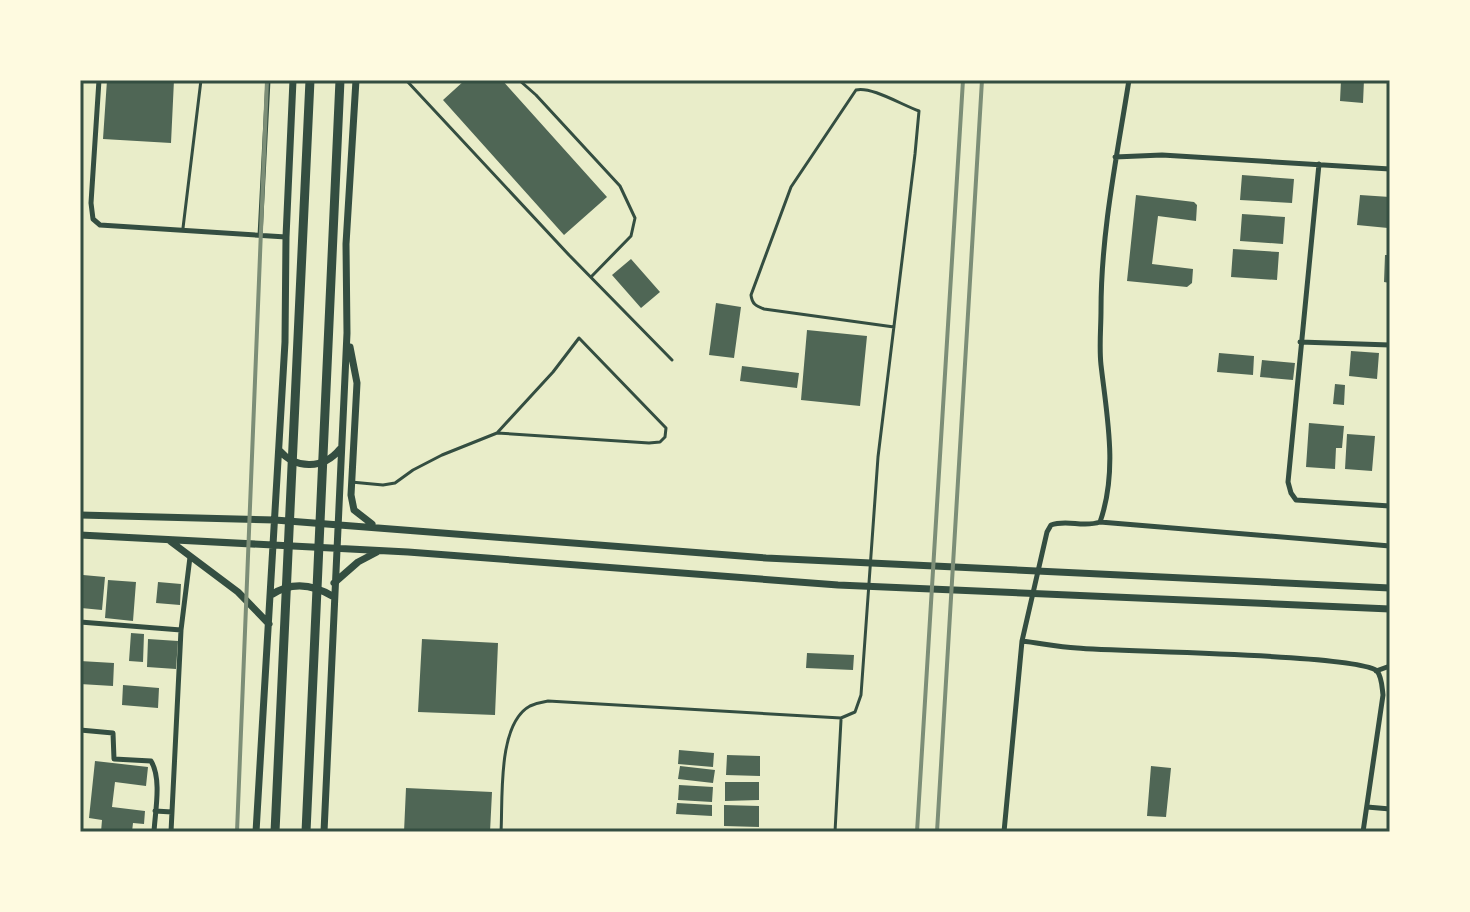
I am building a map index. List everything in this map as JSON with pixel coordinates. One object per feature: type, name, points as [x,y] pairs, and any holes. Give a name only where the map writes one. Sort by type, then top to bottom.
[{"type":"highway","points":[[275,832],[310,80]]},
{"type":"highway","points":[[306,832],[340,80]]},
{"type":"main road","points":[[256,832],[285,342],[293,80]]},
{"type":"main road","points":[[324,832],[347,333],[346,244],[356,80]]},
{"type":"main road","points":[[347,333],[357,383],[351,482],[354,510],[363,519],[378,526]]},
{"type":"main road","points":[[279,450],[287,460],[299,464],[324,463],[330,461],[341,447]]},
{"type":"main road","points":[[80,515],[275,520],[766,558],[1390,588]]},
{"type":"main road","points":[[80,535],[408,552],[838,585],[1390,609]]},
{"type":"main road","points":[[169,539],[238,592],[269,624]]},
{"type":"main road","points":[[334,583],[358,562],[379,551]]},
{"type":"main road","points":[[271,595],[291,586],[306,585],[334,597]]},
{"type":"street","points":[[99,80],[91,203],[93,219],[100,225],[286,237]]},
{"type":"street","points":[[260,236],[268,80]]},
{"type":"street","points":[[1100,522],[1110,460],[1109,416],[1101,361],[1101,308],[1115,157],[1129,80]]},
{"type":"street","points":[[1115,157],[1162,155],[1390,169]]},
{"type":"street","points":[[1319,164],[1288,482],[1296,500],[1390,506]]},
{"type":"street","points":[[1300,342],[1390,345]]},
{"type":"street","points":[[1004,832],[1022,641],[1051,525],[1059,522],[1089,526],[1100,522],[1390,546]]},
{"type":"street","points":[[171,832],[181,630],[191,556]]},
{"type":"street","points":[[80,622],[181,630]]},
{"type":"street","points":[[1022,641],[1077,648],[1308,659],[1365,666],[1376,671],[1382,681],[1383,695],[1363,832]]},
{"type":"street","points":[[1376,671],[1390,666]]},
{"type":"street","points":[[80,730],[113,733],[114,759],[151,761],[155,767],[154,832]]},
{"type":"street","points":[[1367,807],[1390,809]]},
{"type":"street","points":[[155,811],[172,812]]},
{"type":"lane","points":[[183,232],[201,80]]},
{"type":"lane","points":[[406,80],[672,360]]},
{"type":"lane","points":[[519,80],[620,186],[635,218],[631,236],[591,277]]},
{"type":"lane","points":[[501,832],[506,742],[515,723],[528,707],[548,701],[841,718],[855,712],[861,695],[878,457],[894,327],[919,111],[861,88],[856,90],[791,187],[751,295],[752,301],[764,309],[894,327]]},
{"type":"lane","points":[[351,482],[395,483],[422,465],[497,433],[553,372],[579,338],[666,428],[665,437],[660,442],[649,443],[497,433]]},
{"type":"lane","points":[[835,832],[841,718]]},
{"type":"building","points":[[107,80],[174,80],[171,143],[103,139]]},
{"type":"building","points":[[465,80],[502,80],[607,197],[564,235],[443,100]]},
{"type":"building","points":[[1341,80],[1364,80],[1363,103],[1340,101]]},
{"type":"building","points":[[1242,175],[1294,179],[1292,203],[1240,200]]},
{"type":"building","points":[[1136,195],[1194,202],[1197,205],[1196,221],[1158,216],[1152,264],[1193,269],[1192,283],[1187,287],[1127,281]]},
{"type":"building","points":[[1360,195],[1390,197],[1388,228],[1357,225]]},
{"type":"building","points":[[1242,214],[1285,217],[1283,244],[1240,241]]},
{"type":"building","points":[[1233,249],[1279,252],[1277,280],[1231,277]]},
{"type":"building","points":[[1385,255],[1390,255],[1390,283],[1384,282]]},
{"type":"building","points":[[631,259],[660,292],[641,308],[612,275]]},
{"type":"building","points":[[716,303],[741,307],[734,358],[709,355]]},
{"type":"building","points":[[807,330],[867,336],[860,406],[801,400]]},
{"type":"building","points":[[1351,351],[1379,353],[1377,379],[1349,376]]},
{"type":"building","points":[[1219,353],[1254,356],[1253,375],[1217,372]]},
{"type":"building","points":[[1262,360],[1295,363],[1293,380],[1260,377]]},
{"type":"building","points":[[742,366],[799,373],[797,388],[740,381]]},
{"type":"building","points":[[1335,384],[1345,385],[1344,405],[1333,404]]},
{"type":"building","points":[[1309,423],[1344,426],[1342,448],[1336,448],[1335,469],[1306,467]]},
{"type":"building","points":[[1347,434],[1375,436],[1372,471],[1345,469]]},
{"type":"building","points":[[83,575],[105,577],[102,610],[81,608]]},
{"type":"building","points":[[108,580],[136,582],[133,621],[105,618]]},
{"type":"building","points":[[158,582],[181,584],[180,605],[156,603]]},
{"type":"building","points":[[131,633],[144,634],[143,662],[129,661]]},
{"type":"building","points":[[148,639],[178,641],[176,669],[147,667]]},
{"type":"building","points":[[422,639],[498,643],[495,715],[418,712]]},
{"type":"building","points":[[807,653],[854,655],[853,670],[806,668]]},
{"type":"building","points":[[80,661],[114,663],[113,686],[80,684]]},
{"type":"building","points":[[123,685],[159,688],[158,708],[122,705]]},
{"type":"building","points":[[679,750],[714,753],[713,767],[678,764]]},
{"type":"building","points":[[727,755],[760,756],[760,776],[726,775]]},
{"type":"building","points":[[95,761],[148,767],[146,786],[115,782],[112,807],[145,811],[144,824],[133,823],[132,832],[101,832],[102,820],[89,818]]},
{"type":"building","points":[[680,766],[715,770],[713,783],[678,779]]},
{"type":"building","points":[[1151,766],[1171,768],[1166,817],[1147,816]]},
{"type":"building","points":[[725,782],[759,782],[759,800],[725,801]]},
{"type":"building","points":[[679,785],[713,787],[712,802],[678,800]]},
{"type":"building","points":[[406,788],[492,792],[490,832],[404,832]]},
{"type":"building","points":[[677,803],[712,805],[712,816],[676,814]]},
{"type":"building","points":[[724,805],[759,806],[759,827],[724,826]]},
{"type":"railway","points":[[237,832],[267,80]]},
{"type":"railway","points":[[917,832],[963,80]]},
{"type":"railway","points":[[937,832],[982,80]]}]
